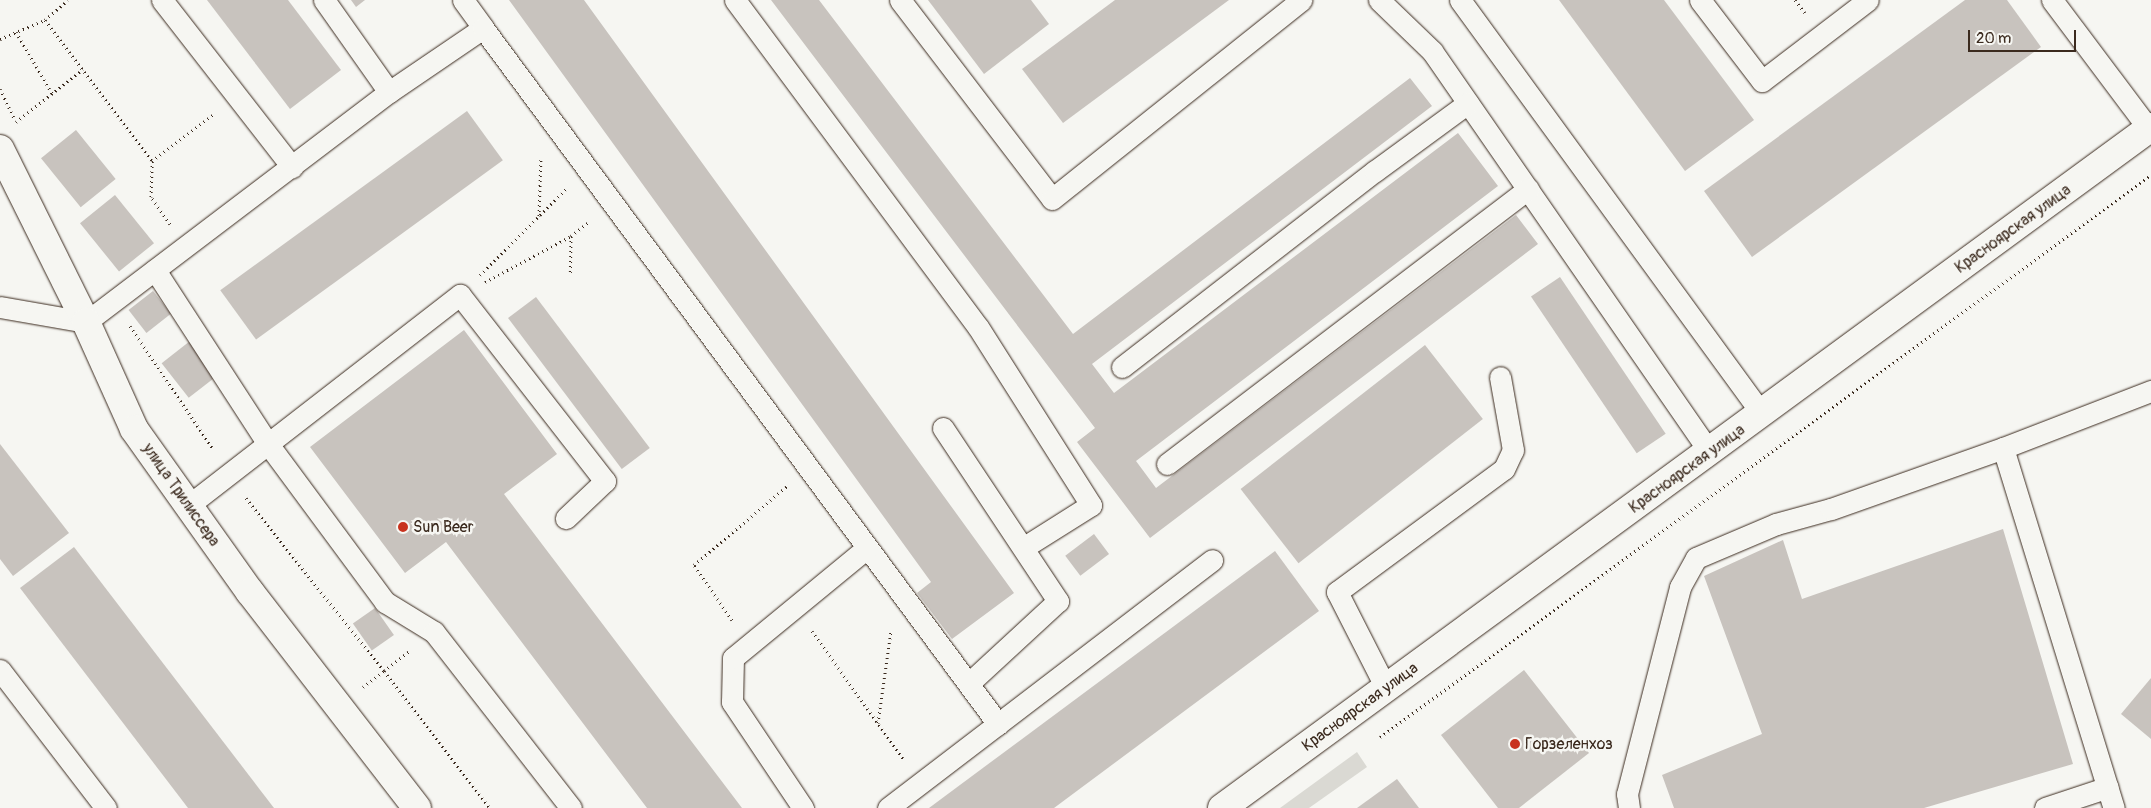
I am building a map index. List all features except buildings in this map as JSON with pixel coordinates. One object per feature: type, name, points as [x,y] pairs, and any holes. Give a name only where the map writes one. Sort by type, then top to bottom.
[{"type":"street","name":"Красноярская улица","points":[[1222,808],[2150,128]]},
{"type":"street","name":"улица Трилиссера","points":[[0,148],[86,322],[134,429],[338,705],[418,808]]},
{"type":"lane","points":[[162,0],[292,167]]},
{"type":"lane","points":[[324,0],[389,92]]},
{"type":"lane","points":[[463,0],[998,724]]},
{"type":"lane","points":[[735,0],[978,327],[1091,505],[1023,548]]},
{"type":"lane","points":[[900,0],[1052,199],[1301,0]]},
{"type":"lane","points":[[1379,0],[1432,52],[1710,452]]},
{"type":"lane","points":[[1460,0],[1762,414]]},
{"type":"lane","points":[[1700,0],[1762,81],[1868,0]]},
{"type":"lane","points":[[2052,0],[2150,128]]},
{"type":"lane","points":[[0,307],[86,322],[389,92],[483,28]]},
{"type":"lane","points":[[1122,366],[1468,103]]},
{"type":"lane","points":[[1166,464],[1528,189]]},
{"type":"lane","points":[[154,270],[268,444],[385,602],[434,632],[571,808]]},
{"type":"lane","points":[[189,505],[460,295],[605,481],[566,518]]},
{"type":"lane","points":[[1386,688],[1337,592],[1504,469],[1514,450],[1500,376]]},
{"type":"lane","points":[[1629,808],[1627,794],[1680,587],[1696,558],[1776,524],[1832,509],[2003,448],[2151,391]]},
{"type":"lane","points":[[943,428],[1058,601],[968,684]]},
{"type":"lane","points":[[2003,448],[2114,808]]},
{"type":"lane","points":[[803,808],[732,702],[733,658],[868,548]]},
{"type":"lane","points":[[888,808],[1212,560]]},
{"type":"lane","points":[[0,670],[106,808]]},
{"type":"lane","points":[[2045,808],[2108,787]]},
{"type":"path","points":[[0,39],[45,20],[68,0]]},
{"type":"path","points":[[45,20],[152,161],[151,197],[186,247]]},
{"type":"path","points":[[16,32],[52,93]]},
{"type":"path","points":[[16,122],[83,69]]},
{"type":"path","points":[[0,89],[20,130]]},
{"type":"path","points":[[152,161],[237,97]]},
{"type":"path","points":[[538,217],[543,108]]},
{"type":"path","points":[[460,295],[587,168]]},
{"type":"path","points":[[1380,738],[2151,175]]},
{"type":"path","points":[[460,295],[571,236],[570,275]]},
{"type":"path","points":[[113,302],[230,474],[490,808]]},
{"type":"path","points":[[748,646],[694,565],[808,467]]},
{"type":"path","points":[[878,724],[897,587]]},
{"type":"path","points":[[796,607],[921,783]]},
{"type":"path","points":[[338,705],[384,671]]},
{"type":"shaded area","points":[[1357,752],[1367,767],[1309,808],[1280,808]]},
{"type":"place","name":"Sun Beer","points":[[403,527]]},
{"type":"place","name":"Горзеленхоз","points":[[1515,744]]}]
